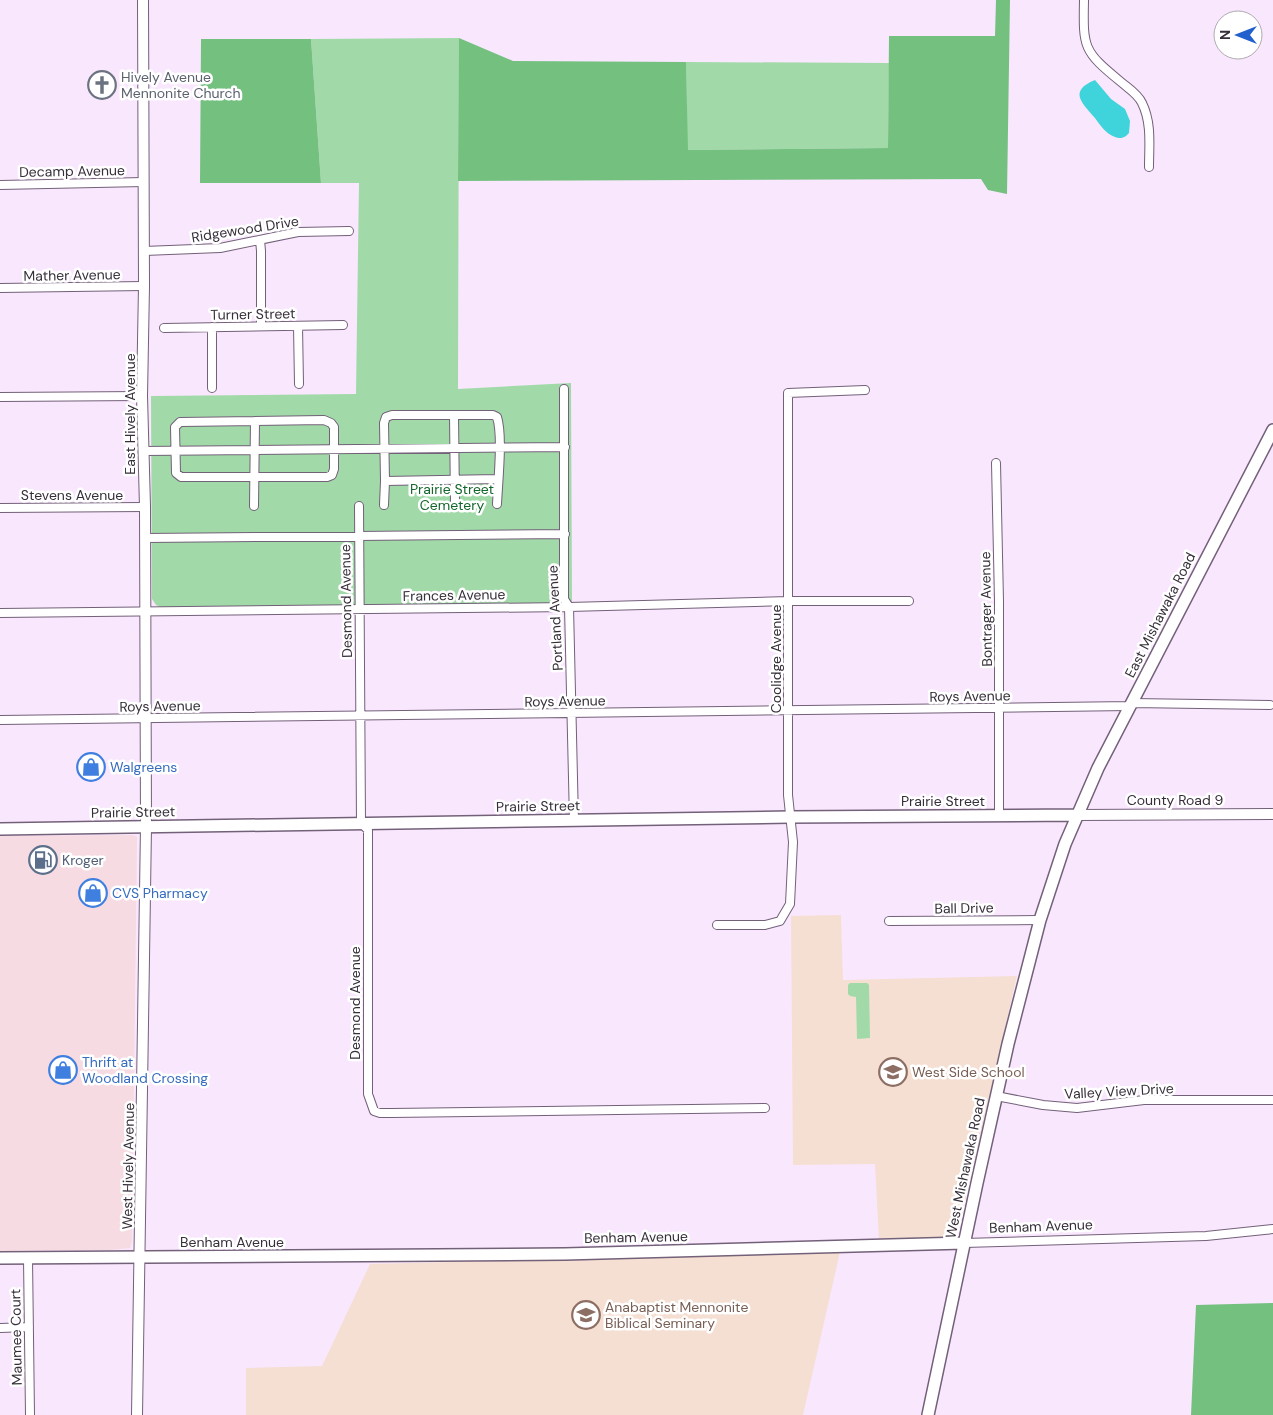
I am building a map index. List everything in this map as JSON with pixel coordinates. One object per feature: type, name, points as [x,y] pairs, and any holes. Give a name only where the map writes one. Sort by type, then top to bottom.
[{"type":"main road","name":"East Mishawaka Road","points":[[1076,815],[1091,782],[1273,430]]},
{"type":"main road","name":"Prairie Street","points":[[0,829],[790,817],[1076,815]]},
{"type":"main road","name":"West Mishawaka Road","points":[[928,1415],[996,1096],[1040,920],[1076,815]]},
{"type":"main road","name":"Benham Avenue","points":[[0,1258],[565,1254],[964,1243]]},
{"type":"street","name":"East Hively Avenue","points":[[143,0],[144,286],[142,396],[145,507],[146,827]]},
{"type":"street","points":[[1084,0],[1084,30],[1086,44],[1091,56],[1135,93],[1145,111],[1148,123],[1149,168]]},
{"type":"street","name":"Decamp Avenue","points":[[0,185],[144,182]]},
{"type":"street","name":"Ridgewood Drive","points":[[144,251],[220,248],[298,232],[349,230]]},
{"type":"street","points":[[260,240],[261,326]]},
{"type":"street","name":"Mather Avenue","points":[[0,288],[144,286]]},
{"type":"street","name":"Turner Street","points":[[164,328],[342,325]]},
{"type":"street","points":[[298,326],[299,384]]},
{"type":"street","points":[[212,327],[212,388]]},
{"type":"street","name":"Portland Avenue","points":[[564,389],[564,599],[569,607],[574,821]]},
{"type":"street","name":"Coolidge Avenue","points":[[717,925],[765,925],[780,921],[790,904],[793,842],[788,795],[788,393],[865,390]]},
{"type":"street","points":[[0,397],[142,396]]},
{"type":"street","points":[[384,506],[384,423],[386,417],[392,415],[493,414],[497,417],[499,423],[499,448],[497,504]]},
{"type":"street","points":[[454,415],[455,504]]},
{"type":"street","points":[[324,420],[330,422],[334,427],[334,448],[334,469],[332,475],[327,477],[181,478],[176,473],[175,427],[180,422],[324,420]]},
{"type":"street","points":[[254,506],[255,421]]},
{"type":"street","points":[[143,450],[565,447]]},
{"type":"street","name":"Bontrager Avenue","points":[[996,463],[999,816]]},
{"type":"street","points":[[385,481],[498,479]]},
{"type":"street","name":"Desmond Avenue","points":[[359,506],[362,823],[368,830],[368,1094],[374,1111],[391,1113],[765,1108]]},
{"type":"street","name":"Stevens Avenue","points":[[0,508],[145,507]]},
{"type":"street","points":[[145,538],[565,534]]},
{"type":"street","name":"Frances Avenue","points":[[0,613],[569,607],[788,601],[909,601]]},
{"type":"street","name":"Roys Avenue","points":[[0,720],[999,708],[1131,704],[1270,705]]},
{"type":"street","name":"County Road 9","points":[[1076,815],[1273,814]]},
{"type":"street","name":"West Hively Avenue","points":[[137,1415],[146,827]]},
{"type":"street","name":"Ball Drive","points":[[889,922],[1040,920]]},
{"type":"street","name":"Valley View Drive","points":[[996,1096],[1043,1105],[1077,1108],[1144,1100],[1273,1100]]},
{"type":"street","name":"Benham Avenue","points":[[964,1243],[1206,1236],[1273,1229]]},
{"type":"street","name":"Maumee Court","points":[[28,1258],[30,1415]]},
{"type":"street","points":[[0,1328],[29,1327]]},
{"type":"shaded area","points":[[133,835],[137,837],[137,842],[132,1242],[130,1248],[109,1250],[0,1251],[0,836]]},
{"type":"shaded area","name":"West Side School","points":[[841,915],[843,980],[1017,976],[960,1223],[950,1235],[944,1237],[879,1241],[875,1164],[793,1165],[791,916]]},
{"type":"shaded area","name":"Anabaptist Mennonite Biblical Seminary","points":[[840,1252],[803,1415],[246,1415],[246,1368],[322,1366],[370,1264]]},
{"type":"green space","points":[[996,0],[1010,0],[1007,194],[988,190],[981,179],[458,181],[459,38],[513,61],[686,62],[688,150],[888,148],[889,36],[995,36]]},
{"type":"green space","name":"Prairie Street Cemetery","points":[[459,38],[458,389],[571,383],[572,603],[162,608],[156,605],[152,599],[151,396],[356,394],[359,183],[321,183],[311,39]]},
{"type":"green space","points":[[201,39],[311,39],[321,183],[200,183]]},
{"type":"green space","points":[[686,62],[889,63],[888,148],[687,150]]},
{"type":"green space","points":[[850,983],[867,983],[869,985],[870,1038],[857,1039],[856,997],[848,994],[848,985]]},
{"type":"green space","points":[[1273,1303],[1273,1415],[1191,1415],[1196,1305]]},
{"type":"water","points":[[1095,80],[1111,99],[1125,109],[1130,121],[1129,133],[1125,137],[1118,138],[1109,134],[1082,102],[1080,93],[1082,88]]},
{"type":"place","name":"Hively Avenue Mennonite Church","points":[[102,85]]},
{"type":"place","name":"Walgreens","points":[[91,767]]},
{"type":"place","name":"Kroger","points":[[43,860]]},
{"type":"place","name":"CVS Pharmacy","points":[[93,893]]},
{"type":"place","name":"Thrift at Woodland Crossing","points":[[63,1070]]},
{"type":"place","name":"West Side School","points":[[893,1072]]},
{"type":"place","name":"Anabaptist Mennonite Biblical Seminary","points":[[586,1315]]}]
